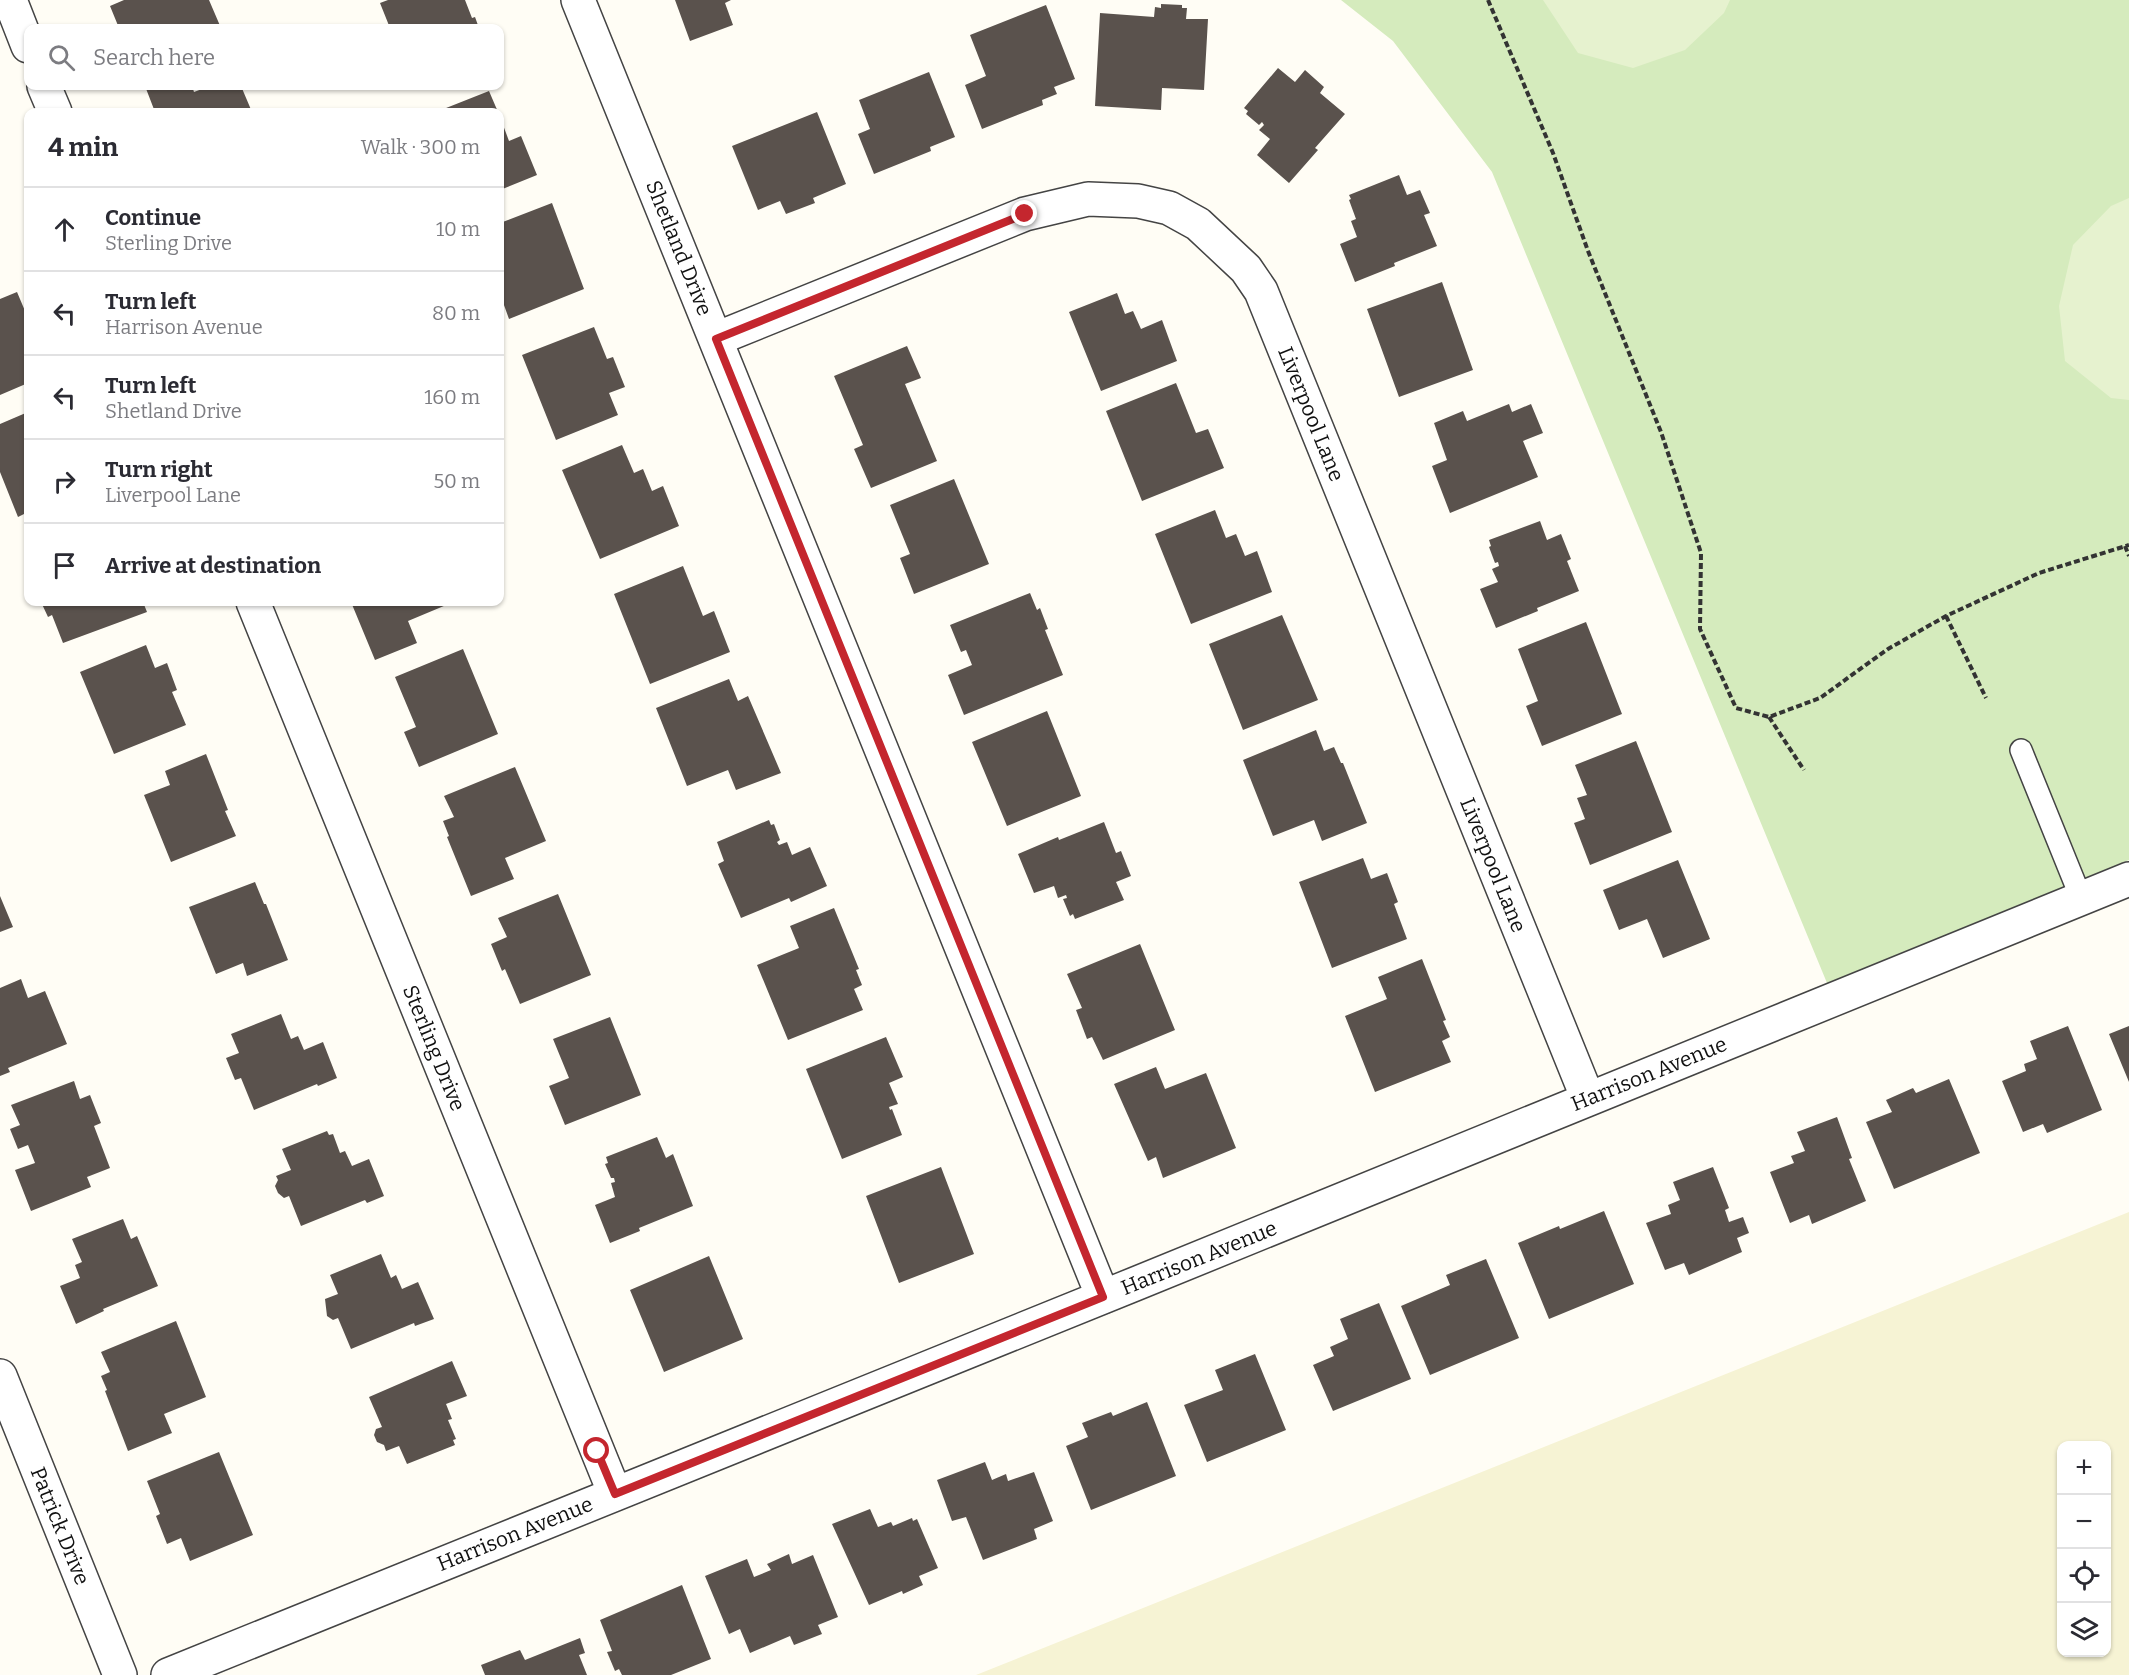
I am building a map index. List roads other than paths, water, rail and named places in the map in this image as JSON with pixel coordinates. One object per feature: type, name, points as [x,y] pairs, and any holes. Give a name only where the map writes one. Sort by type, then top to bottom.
[{"type":"street","points":[[10,0],[24,36]]},
{"type":"street","name":"Shetland Drive","points":[[578,0],[1103,1297]]},
{"type":"street","points":[[46,90],[53,108]]},
{"type":"street","name":"Liverpool Lane","points":[[716,339],[1025,214],[1088,199],[1138,201],[1169,208],[1198,224],[1246,269],[1261,291],[1588,1099]]},
{"type":"street","name":"Sterling Drive","points":[[255,606],[615,1494]]},
{"type":"street","name":"Harrison Avenue","points":[[168,1675],[2129,879]]},
{"type":"street","name":"Patrick Drive","points":[[0,1376],[120,1675]]},
{"type":"lane","points":[[2021,750],[2081,898]]}]
